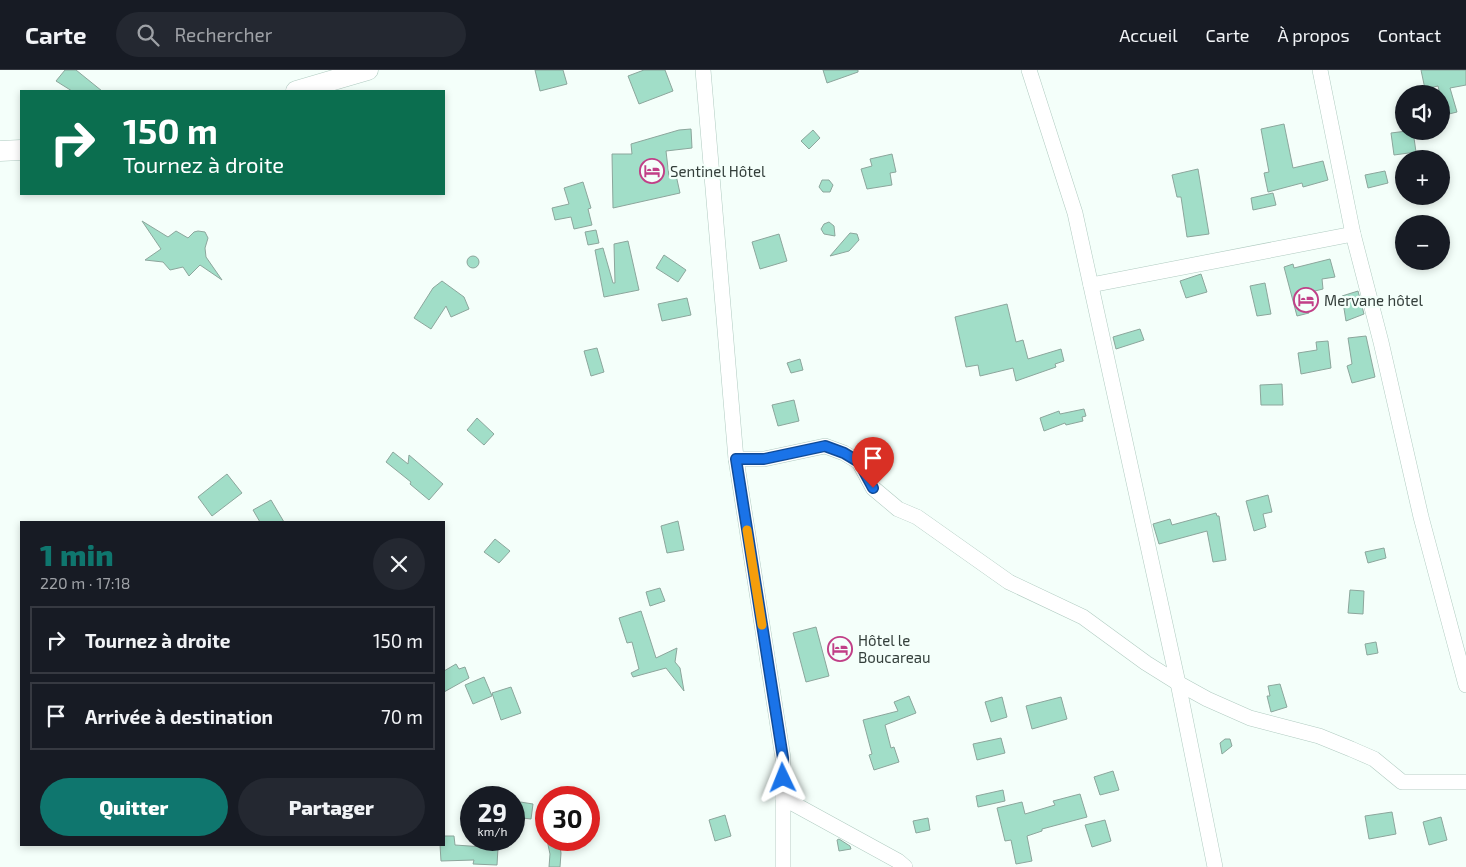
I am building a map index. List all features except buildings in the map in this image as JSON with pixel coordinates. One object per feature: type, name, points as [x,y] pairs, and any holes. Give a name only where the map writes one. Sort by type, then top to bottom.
[{"type":"main road","points":[[299,90],[368,70]]},
{"type":"main road","points":[[0,152],[20,150]]},
{"type":"street","points":[[703,70],[736,459],[783,758],[782,867]]},
{"type":"street","points":[[1029,70],[1075,213],[1178,684],[1215,867]]},
{"type":"street","points":[[1320,70],[1353,234],[1381,342],[1421,517],[1466,685]]},
{"type":"street","points":[[1091,285],[1353,234]]},
{"type":"street","points":[[736,459],[764,459],[825,446],[844,453],[859,462],[873,488],[898,509],[916,517],[1009,582],[1083,618],[1178,684],[1250,718],[1319,736],[1358,752],[1374,759],[1402,782],[1466,782]]},
{"type":"street","points":[[783,798],[898,861],[905,867]]},
{"type":"slow traffic","points":[[747,530],[762,625]]},
{"type":"place","name":"Sentinel Hôtel","points":[[652,171]]},
{"type":"place","name":"Mervane hôtel","points":[[1306,300]]},
{"type":"place","name":"Hôtel le Boucareau","points":[[840,649]]},
{"type":"route","points":[[783,778],[783,758],[736,459],[764,459],[825,446],[844,453],[859,462],[873,488]]}]
